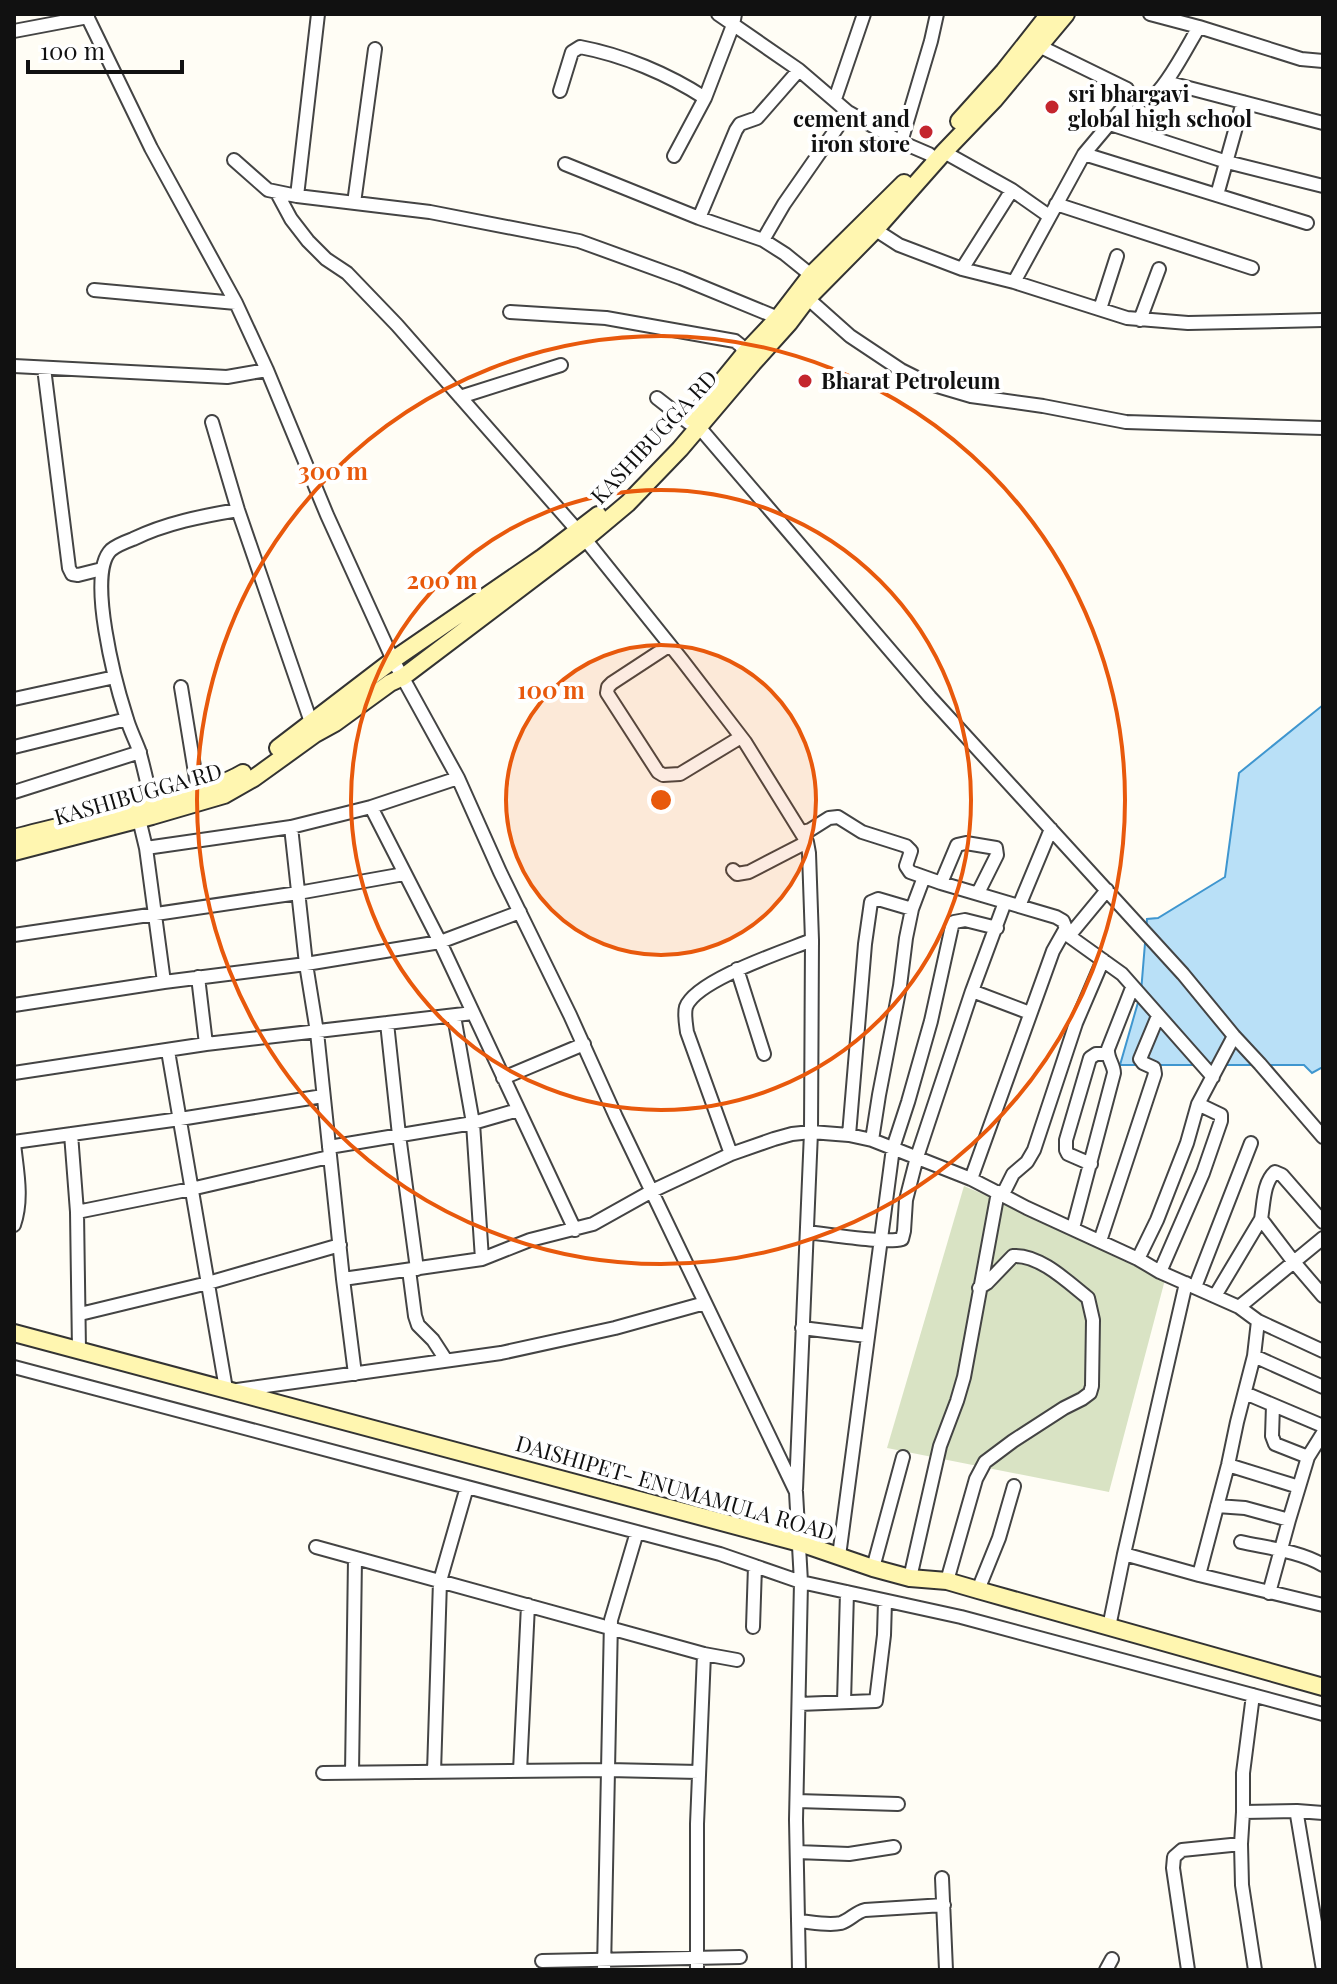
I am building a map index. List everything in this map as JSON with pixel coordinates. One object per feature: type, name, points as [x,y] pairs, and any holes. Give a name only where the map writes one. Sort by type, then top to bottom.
[{"type":"main road","name":"KASHIBUGGA RD","points":[[14,852],[224,795],[254,778],[393,660],[628,503],[803,295],[994,100],[1034,43],[1049,14]]},
{"type":"main road","name":"KASHIBUGGA RD","points":[[1034,43],[1066,14]]},
{"type":"main road","name":"KASHIBUGGA RD","points":[[803,295],[811,275],[870,226]]},
{"type":"main road","name":"KASHIBUGGA RD","points":[[14,838],[152,804],[238,776],[314,728],[335,723],[403,677],[581,534]]},
{"type":"main road","name":"DAISHIPET- ENUMAMULA ROAD","points":[[14,1333],[800,1543],[910,1578],[947,1581],[1323,1687]]},
{"type":"street","points":[[297,196],[318,14]]},
{"type":"street","points":[[718,14],[734,20],[848,112],[901,142],[1012,190],[1049,216]]},
{"type":"street","points":[[835,99],[864,14]]},
{"type":"street","points":[[901,142],[937,14]]},
{"type":"street","points":[[1150,14],[1301,59],[1323,61]]},
{"type":"street","points":[[14,31],[87,15],[151,148],[236,303],[393,660],[458,778],[796,1492]]},
{"type":"street","points":[[674,156],[705,98],[734,20]]},
{"type":"street","points":[[1131,98],[1150,98],[1166,82],[1199,27]]},
{"type":"street","points":[[1034,43],[1127,89],[1131,98]]},
{"type":"street","points":[[560,91],[572,52],[580,47],[624,59],[685,85],[705,98]]},
{"type":"street","points":[[354,203],[375,49]]},
{"type":"street","points":[[699,218],[740,124],[757,118],[799,70]]},
{"type":"street","points":[[1166,82],[1323,123]]},
{"type":"street","points":[[1014,282],[1084,154],[1131,98]]},
{"type":"street","points":[[1217,195],[1243,102]]},
{"type":"street","points":[[763,240],[784,204],[848,112]]},
{"type":"street","points":[[1110,124],[1227,162],[1323,186]]},
{"type":"street","points":[[1084,154],[1307,223]]},
{"type":"street","points":[[234,160],[268,190],[277,193],[430,212],[579,241],[681,278],[784,321]]},
{"type":"street","points":[[565,164],[763,240],[811,275]]},
{"type":"street","points":[[962,269],[1012,190]]},
{"type":"street","points":[[277,193],[308,241],[326,259],[347,273],[397,325],[581,534],[741,737],[804,837],[811,863],[812,940],[811,1132],[796,1492],[801,1582],[797,1801],[799,1970]]},
{"type":"street","points":[[1056,204],[1252,268]]},
{"type":"street","points":[[870,226],[899,245],[962,269],[1140,320],[1188,323],[1323,320]]},
{"type":"street","points":[[1100,309],[1117,256]]},
{"type":"street","points":[[1140,320],[1159,269]]},
{"type":"street","points":[[94,290],[236,303]]},
{"type":"street","points":[[803,295],[850,336],[901,370],[927,383],[971,396],[1126,422],[1323,428]]},
{"type":"street","points":[[510,312],[606,318],[735,341],[749,358]]},
{"type":"street","points":[[460,397],[561,365]]},
{"type":"street","points":[[14,366],[227,377],[267,370]]},
{"type":"street","points":[[44,368],[69,568],[72,574],[78,575],[102,569]]},
{"type":"street","points":[[657,398],[694,425],[930,697],[1183,974],[1323,1137]]},
{"type":"street","points":[[212,422],[238,510],[314,728]]},
{"type":"street","points":[[152,804],[140,752],[115,677],[103,616],[102,569],[105,558],[111,550],[138,536],[181,521],[238,510]]},
{"type":"street","points":[[670,645],[612,683],[607,693],[658,772],[663,775],[680,774],[741,737]]},
{"type":"street","points":[[14,699],[115,677]]},
{"type":"street","points":[[181,687],[198,791]]},
{"type":"street","points":[[14,747],[127,719]]},
{"type":"street","points":[[14,792],[140,752]]},
{"type":"street","points":[[146,848],[291,827],[371,807],[458,778]]},
{"type":"street","points":[[371,807],[440,942],[575,1230]]},
{"type":"street","points":[[733,870],[737,874],[749,872],[829,818],[838,817],[862,832],[906,846],[911,851],[906,861],[908,870],[1063,921],[1067,932],[1122,974],[1213,1077]]},
{"type":"street","points":[[139,819],[146,848],[164,982]]},
{"type":"street","points":[[291,827],[355,1374]]},
{"type":"street","points":[[1019,906],[1051,829]]},
{"type":"street","points":[[941,883],[957,845],[966,843],[996,848],[997,855],[978,893]]},
{"type":"street","points":[[14,935],[404,874]]},
{"type":"street","points":[[872,1140],[906,938],[912,909],[924,877]]},
{"type":"street","points":[[971,1179],[1053,951],[1107,890]]},
{"type":"street","points":[[849,1135],[871,902],[878,899],[912,909]]},
{"type":"street","points":[[807,1232],[881,1240],[902,1239],[906,1200],[917,1157],[1005,902]]},
{"type":"street","points":[[14,1005],[440,942],[520,912]]},
{"type":"street","points":[[839,1556],[893,1148],[931,1021],[952,926],[954,922],[965,920],[997,928]]},
{"type":"street","points":[[731,1154],[687,1032],[687,1004],[737,969],[812,940]]},
{"type":"street","points":[[910,1578],[940,1446],[964,1377],[979,1288],[1001,1193],[1034,1150],[1076,1023],[1103,960]]},
{"type":"street","points":[[737,969],[764,1054]]},
{"type":"street","points":[[198,977],[206,1044]]},
{"type":"street","points":[[1073,1228],[1114,1073],[1108,1054],[1110,1045],[1132,988]]},
{"type":"street","points":[[972,991],[1030,1013]]},
{"type":"street","points":[[14,1073],[206,1044],[473,1013]]},
{"type":"street","points":[[454,1016],[473,1123],[482,1259]]},
{"type":"street","points":[[1100,1241],[1155,1074],[1154,1068],[1143,1063],[1140,1057],[1158,1016]]},
{"type":"street","points":[[387,1023],[413,1269],[415,1316],[418,1325],[446,1360]]},
{"type":"street","points":[[1138,1259],[1162,1208],[1198,1104],[1234,1036]]},
{"type":"street","points":[[503,1078],[584,1044]]},
{"type":"street","points":[[168,1051],[229,1390],[501,1353],[601,1331],[705,1303]]},
{"type":"street","points":[[1091,1164],[1070,1156],[1065,1146],[1087,1064],[1096,1054],[1108,1054]]},
{"type":"street","points":[[14,1225],[19,1195],[14,1143],[323,1096]]},
{"type":"street","points":[[1160,1272],[1203,1173],[1221,1121],[1221,1115],[1198,1104]]},
{"type":"street","points":[[77,1212],[191,1189],[399,1135],[473,1123],[518,1110]]},
{"type":"street","points":[[343,1279],[482,1259],[530,1240],[575,1230],[609,1217],[652,1191],[731,1154],[792,1134],[811,1132],[872,1140],[971,1179],[1160,1272],[1239,1307],[1258,1321],[1323,1351]]},
{"type":"street","points":[[71,1134],[77,1212],[79,1350]]},
{"type":"street","points":[[1109,1627],[1190,1285],[1251,1143]]},
{"type":"street","points":[[1215,1296],[1261,1219],[1270,1175],[1275,1172],[1282,1175],[1323,1222]]},
{"type":"street","points":[[1261,1219],[1323,1296]]},
{"type":"street","points":[[1239,1307],[1323,1238]]},
{"type":"street","points":[[80,1314],[208,1283],[340,1245]]},
{"type":"street","points":[[947,1581],[976,1479],[985,1462],[1082,1399],[1090,1393],[1092,1386],[1093,1320],[1088,1298],[1035,1259],[1023,1256],[1013,1256],[979,1288]]},
{"type":"street","points":[[1199,1575],[1254,1356],[1258,1321]]},
{"type":"street","points":[[802,1328],[867,1336]]},
{"type":"street","points":[[1254,1356],[1323,1387]]},
{"type":"street","points":[[14,1367],[720,1554],[801,1582],[961,1617],[1323,1714]]},
{"type":"street","points":[[1245,1393],[1323,1426]]},
{"type":"street","points":[[1273,1405],[1272,1436],[1275,1444],[1323,1461]]},
{"type":"street","points":[[1269,1593],[1308,1456],[1323,1433]]},
{"type":"street","points":[[873,1568],[903,1457]]},
{"type":"street","points":[[1228,1465],[1299,1487]]},
{"type":"street","points":[[978,1590],[999,1538],[1014,1486]]},
{"type":"street","points":[[434,1772],[440,1581],[467,1487]]},
{"type":"street","points":[[1217,1506],[1245,1508],[1289,1520]]},
{"type":"street","points":[[604,1966],[611,1628],[615,1603],[637,1532]]},
{"type":"street","points":[[1241,1542],[1312,1558],[1323,1565]]},
{"type":"street","points":[[316,1547],[704,1654],[737,1660]]},
{"type":"street","points":[[1124,1554],[1323,1605]]},
{"type":"street","points":[[352,1773],[355,1558]]},
{"type":"street","points":[[753,1627],[755,1566]]},
{"type":"street","points":[[844,1702],[847,1592]]},
{"type":"street","points":[[799,1704],[873,1702],[877,1699],[885,1601]]},
{"type":"street","points":[[520,1771],[528,1605]]},
{"type":"street","points":[[697,1964],[704,1654]]},
{"type":"street","points":[[1253,1695],[1243,1773],[1241,1844],[1242,1885],[1255,1970]]},
{"type":"street","points":[[323,1773],[699,1772]]},
{"type":"street","points":[[797,1801],[898,1804]]},
{"type":"street","points":[[1297,1811],[1323,1970]]},
{"type":"street","points":[[1243,1812],[1323,1813]]},
{"type":"street","points":[[1188,1970],[1174,1857],[1182,1850],[1241,1844]]},
{"type":"street","points":[[797,1852],[849,1854],[894,1847]]},
{"type":"street","points":[[942,1878],[946,1970]]},
{"type":"street","points":[[798,1921],[836,1924],[865,1910],[944,1905]]},
{"type":"street","points":[[542,1961],[604,1966],[697,1964],[740,1957]]},
{"type":"green space","points":[[964,1186],[1167,1272],[1109,1492],[887,1448]]},
{"type":"water","points":[[1323,705],[1323,1067],[1312,1073],[1304,1065],[1120,1065],[1141,992],[1147,919],[1158,918],[1225,877],[1239,773]]},
{"type":"place","name":"sri bhargavi global high school","points":[[1052,107]]},
{"type":"place","name":"cement and iron store","points":[[926,132]]},
{"type":"place","name":"Bharat Petroleum","points":[[805,381]]}]
